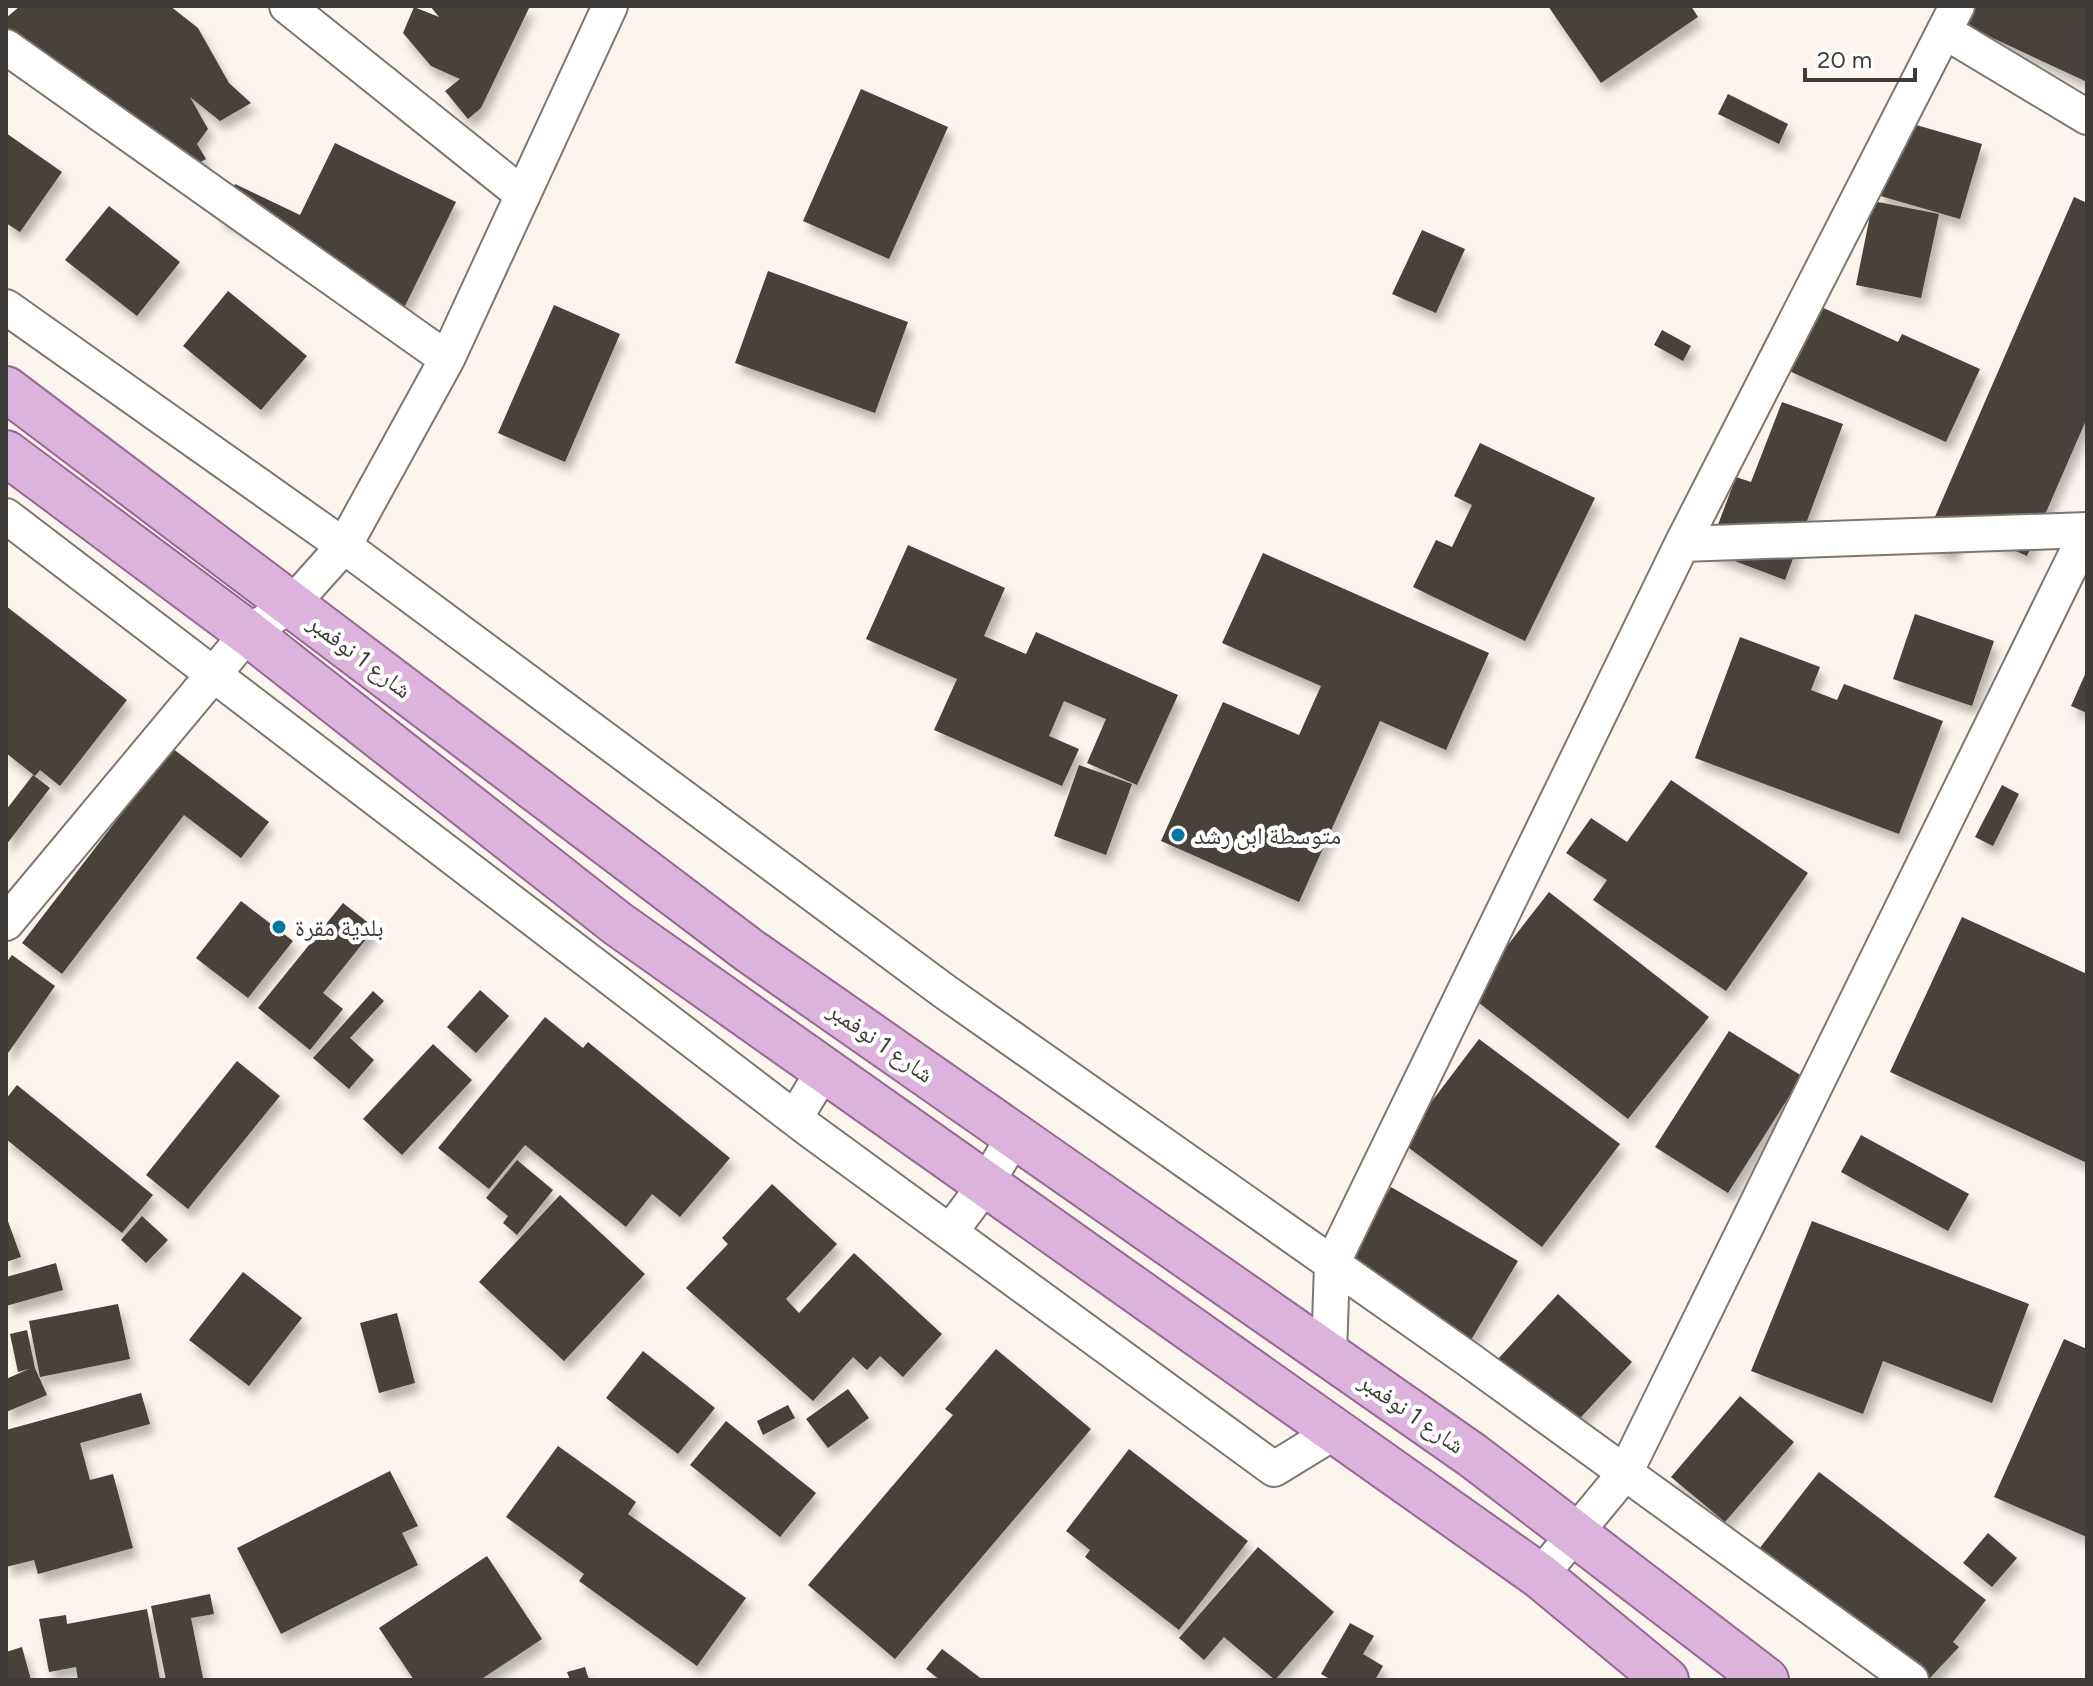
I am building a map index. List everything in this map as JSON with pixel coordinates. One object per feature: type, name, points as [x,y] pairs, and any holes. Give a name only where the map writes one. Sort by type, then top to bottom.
[{"type":"main road","name":"شارع 1 نوفمبر","points":[[6,389],[750,951],[1329,1356],[1577,1534],[1766,1680]]},
{"type":"main road","name":"شارع 1 نوفمبر","points":[[6,453],[248,633],[618,924],[1540,1576],[1666,1680]]},
{"type":"street","points":[[287,6],[523,195]]},
{"type":"street","points":[[6,923],[248,633],[292,604],[344,546],[447,359],[610,6]]},
{"type":"street","points":[[1329,1356],[1332,1264],[1682,544],[1951,19],[2087,117]]},
{"type":"street","points":[[12,63],[447,359]]},
{"type":"street","points":[[6,307],[344,546],[944,991],[1332,1264],[1911,1680]]},
{"type":"street","points":[[6,516],[795,1118],[1274,1469],[1336,1431]]},
{"type":"street","points":[[1540,1576],[1625,1473],[2087,531],[1682,544]]},
{"type":"street","points":[[795,1118],[824,1070]]},
{"type":"street","points":[[950,1232],[986,1184],[1015,1135]]},
{"type":"building","points":[[20,6],[170,6],[198,28],[229,83],[251,103],[220,121],[190,97],[208,129],[197,144],[206,159],[183,172],[6,46],[6,18]]},
{"type":"building","points":[[430,6],[530,6],[481,108],[468,119],[445,91],[460,79],[431,66],[403,33],[414,7],[439,17]]},
{"type":"building","points":[[1548,6],[1691,6],[1698,17],[1601,83]]},
{"type":"building","points":[[1961,6],[2087,6],[2087,82],[1954,20]]},
{"type":"building","points":[[861,89],[948,127],[889,259],[803,221]]},
{"type":"building","points":[[1728,94],[1788,124],[1779,144],[1718,114]]},
{"type":"building","points":[[1899,120],[1982,144],[1960,219],[1877,195]]},
{"type":"building","points":[[6,133],[62,172],[20,232],[6,223]]},
{"type":"building","points":[[335,143],[456,202],[404,308],[218,217],[235,184],[300,215]]},
{"type":"building","points":[[2074,197],[2087,203],[2087,418],[2027,556],[1963,528],[1952,554],[1924,542]]},
{"type":"building","points":[[1873,201],[1939,214],[1921,298],[1856,285]]},
{"type":"building","points":[[109,206],[180,262],[137,316],[65,260]]},
{"type":"building","points":[[1422,230],[1465,249],[1436,313],[1392,294]]},
{"type":"building","points":[[768,271],[908,322],[875,413],[735,363]]},
{"type":"building","points":[[228,291],[307,356],[261,410],[183,346]]},
{"type":"building","points":[[554,305],[620,334],[565,462],[498,433]]},
{"type":"building","points":[[1817,305],[1898,342],[1902,334],[1980,369],[1946,442],[1787,370]]},
{"type":"building","points":[[1662,330],[1691,346],[1683,361],[1654,345]]},
{"type":"building","points":[[1782,402],[1843,424],[1785,580],[1708,551],[1736,477],[1751,482]]},
{"type":"building","points":[[1480,443],[1595,498],[1525,641],[1413,587],[1436,540],[1452,547],[1472,505],[1454,496]]},
{"type":"building","points":[[908,545],[1005,588],[984,636],[1026,654],[1036,632],[1178,695],[1137,785],[1087,763],[1106,719],[1064,701],[1049,736],[1079,749],[1062,786],[934,730],[957,679],[866,639]]},
{"type":"building","points":[[1263,553],[1489,653],[1446,750],[1380,721],[1299,902],[1161,841],[1223,702],[1299,735],[1321,686],[1222,643]]},
{"type":"building","points":[[6,606],[127,700],[60,786],[40,770],[35,776],[6,753]]},
{"type":"building","points":[[1915,614],[1994,641],[1972,706],[1893,679]]},
{"type":"building","points":[[1740,637],[1820,667],[1811,690],[1837,700],[1844,684],[1943,721],[1899,834],[1695,758]]},
{"type":"building","points":[[2087,670],[2087,713],[2071,706]]},
{"type":"building","points":[[172,748],[269,822],[241,858],[184,815],[62,974],[22,943]]},
{"type":"building","points":[[1079,765],[1132,784],[1106,855],[1054,836]]},
{"type":"building","points":[[33,775],[50,788],[6,845],[6,810]]},
{"type":"building","points":[[1671,780],[1808,873],[1726,991],[1593,900],[1607,880],[1566,853],[1591,818],[1627,842]]},
{"type":"building","points":[[2002,785],[2019,794],[1993,846],[1975,837]]},
{"type":"building","points":[[1549,892],[1709,1017],[1628,1119],[1469,995]]},
{"type":"building","points":[[241,901],[293,941],[248,998],[196,958]]},
{"type":"building","points":[[343,903],[375,928],[323,993],[343,1009],[310,1050],[258,1008]]},
{"type":"building","points":[[1962,917],[2087,974],[2087,1163],[1890,1072]]},
{"type":"building","points":[[12,955],[55,986],[6,1056],[6,963]]},
{"type":"building","points":[[480,990],[509,1016],[476,1053],[447,1027]]},
{"type":"building","points":[[373,991],[384,1001],[350,1038],[374,1060],[349,1089],[313,1058]]},
{"type":"building","points":[[545,1017],[583,1048],[588,1042],[730,1158],[680,1217],[652,1194],[626,1227],[525,1145],[489,1189],[438,1148]]},
{"type":"building","points":[[1729,1031],[1802,1076],[1728,1193],[1655,1147]]},
{"type":"building","points":[[1479,1039],[1620,1144],[1542,1247],[1401,1142]]},
{"type":"building","points":[[433,1044],[472,1080],[402,1155],[363,1119]]},
{"type":"building","points":[[237,1061],[280,1096],[188,1209],[146,1175]]},
{"type":"building","points":[[17,1085],[153,1195],[122,1233],[6,1139],[6,1099]]},
{"type":"building","points":[[1861,1135],[1969,1194],[1948,1231],[1841,1172]]},
{"type":"building","points":[[517,1160],[553,1190],[517,1235],[503,1223],[508,1216],[486,1198]]},
{"type":"building","points":[[772,1184],[837,1244],[786,1299],[799,1313],[854,1253],[942,1334],[903,1377],[880,1356],[867,1370],[853,1357],[813,1401],[686,1288],[728,1244],[722,1238]]},
{"type":"building","points":[[1391,1187],[1518,1261],[1471,1340],[1344,1266]]},
{"type":"building","points":[[560,1195],[645,1274],[564,1361],[479,1282]]},
{"type":"building","points":[[6,1216],[21,1257],[6,1262]]},
{"type":"building","points":[[142,1216],[168,1240],[146,1263],[121,1240]]},
{"type":"building","points":[[1812,1221],[2029,1304],[1992,1403],[1883,1361],[1863,1414],[1751,1371]]},
{"type":"building","points":[[56,1263],[63,1290],[6,1306],[6,1277]]},
{"type":"building","points":[[243,1272],[302,1318],[249,1386],[189,1340]]},
{"type":"building","points":[[1558,1294],[1632,1362],[1571,1428],[1497,1360]]},
{"type":"building","points":[[118,1304],[130,1359],[40,1377],[29,1321]]},
{"type":"building","points":[[397,1313],[415,1383],[379,1393],[360,1323]]},
{"type":"building","points":[[27,1330],[35,1368],[47,1395],[6,1412],[6,1379],[29,1369],[18,1372],[10,1334]]},
{"type":"building","points":[[2064,1339],[2087,1349],[2087,1537],[1994,1497]]},
{"type":"building","points":[[996,1349],[1091,1429],[895,1659],[808,1585],[953,1415],[945,1409]]},
{"type":"building","points":[[643,1351],[715,1408],[678,1454],[606,1398]]},
{"type":"building","points":[[848,1389],[869,1418],[828,1448],[806,1419]]},
{"type":"building","points":[[141,1393],[150,1424],[80,1443],[90,1480],[113,1474],[133,1548],[38,1574],[34,1560],[6,1567],[6,1430]]},
{"type":"building","points":[[1740,1396],[1794,1442],[1725,1522],[1671,1477]]},
{"type":"building","points":[[788,1405],[795,1418],[763,1435],[757,1421]]},
{"type":"building","points":[[726,1421],[816,1493],[780,1537],[690,1465]]},
{"type":"building","points":[[558,1446],[636,1502],[628,1514],[746,1598],[697,1666],[579,1581],[584,1574],[506,1517]]},
{"type":"building","points":[[1129,1449],[1248,1541],[1179,1630],[1085,1557],[1090,1550],[1066,1531]]},
{"type":"building","points":[[390,1471],[418,1526],[402,1533],[418,1565],[281,1634],[237,1548]]},
{"type":"building","points":[[1819,1472],[1986,1600],[1953,1642],[1959,1647],[1928,1680],[1911,1680],[1752,1558]]},
{"type":"building","points":[[1988,1533],[2017,1558],[1992,1587],[1963,1563]]},
{"type":"building","points":[[1258,1547],[1334,1612],[1275,1680],[1224,1637],[1204,1660],[1179,1638]]},
{"type":"building","points":[[487,1556],[542,1639],[480,1680],[414,1680],[379,1628]]},
{"type":"building","points":[[210,1594],[214,1614],[191,1618],[203,1678],[166,1680],[151,1606]]},
{"type":"building","points":[[147,1609],[160,1680],[78,1680],[76,1667],[49,1672],[39,1619],[66,1615],[67,1624]]},
{"type":"building","points":[[1350,1623],[1374,1636],[1363,1654],[1383,1666],[1375,1680],[1332,1680],[1321,1674]]},
{"type":"building","points":[[22,1647],[31,1680],[6,1680],[6,1652]]},
{"type":"building","points":[[942,1649],[983,1680],[940,1680],[926,1669]]},
{"type":"building","points":[[585,1667],[589,1680],[570,1680],[567,1672]]},
{"type":"place","name":"متوسطة ابن رشد","points":[[1178,835]]},
{"type":"place","name":"بلدية مقرة","points":[[279,927]]}]
